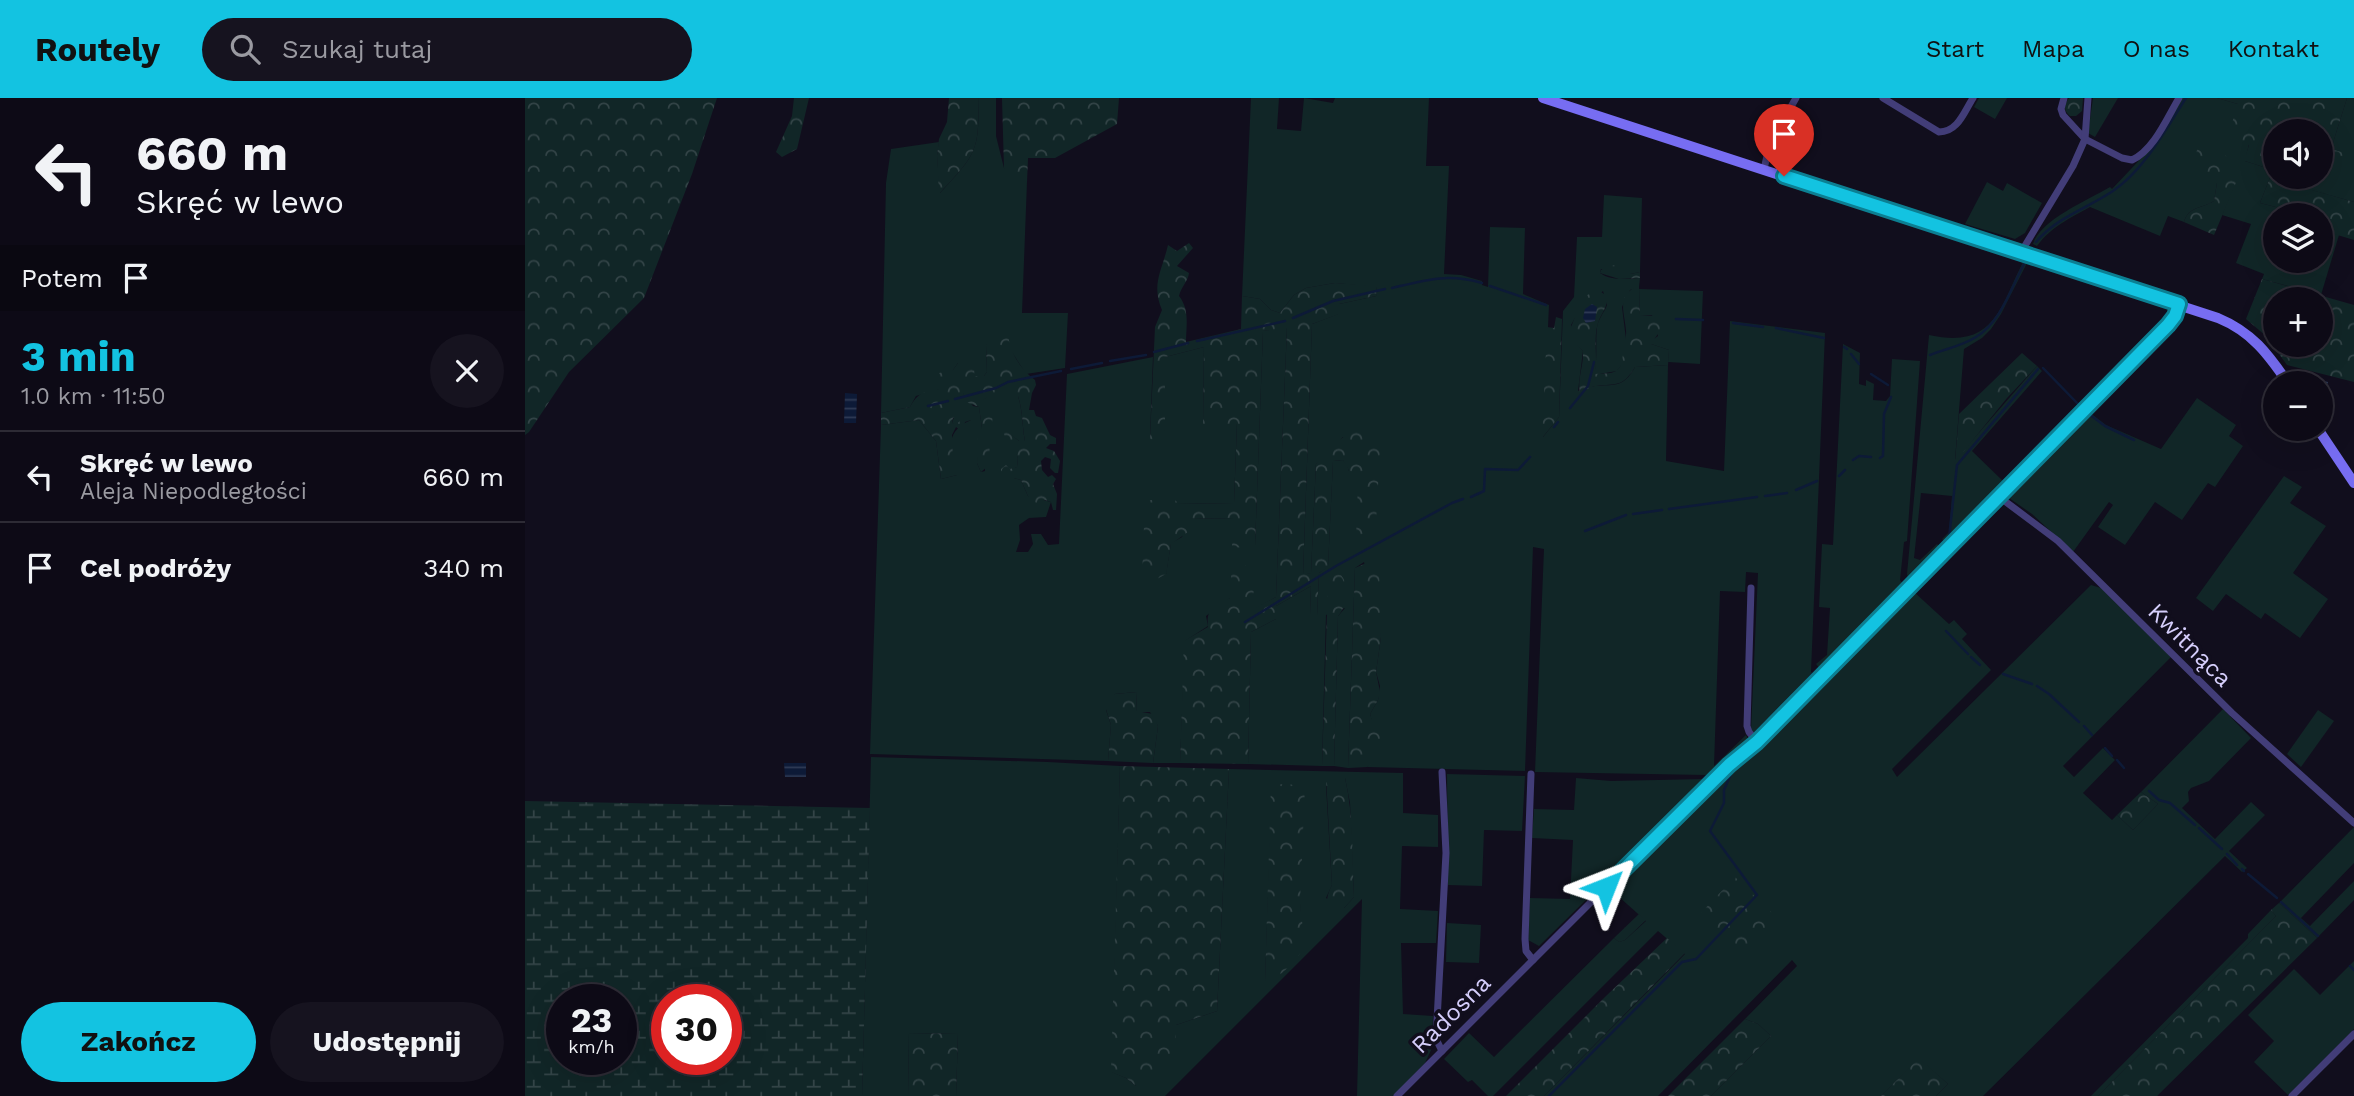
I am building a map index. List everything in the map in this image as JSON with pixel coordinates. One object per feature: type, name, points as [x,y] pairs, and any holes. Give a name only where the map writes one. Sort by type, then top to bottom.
[{"type":"street","points":[[1543,98],[2218,318],[2243,330],[2267,353],[2280,371]]},
{"type":"street","points":[[1764,169],[1768,146],[1796,98]]},
{"type":"street","points":[[1883,98],[1939,132],[1944,132],[1957,125],[1973,98]]},
{"type":"street","points":[[2064,98],[2061,109],[2063,116],[2085,139],[2122,158],[2136,158],[2153,140],[2179,98]]},
{"type":"street","points":[[2020,254],[2073,166],[2085,139],[2088,98]]},
{"type":"street","name":"Radosna","points":[[1397,1096],[1723,771],[1757,742],[2168,325],[2179,304]]},
{"type":"street","points":[[2326,441],[2354,483]]},
{"type":"street","name":"Kwitnąca","points":[[1998,496],[2058,541],[2232,713],[2354,823]]},
{"type":"street","points":[[1751,588],[1747,726],[1757,742]]},
{"type":"street","points":[[1441,1051],[1436,1039],[1445,853],[1442,772]]},
{"type":"street","points":[[1531,774],[1525,939],[1526,951],[1533,960]]},
{"type":"street","points":[[2291,1096],[2354,1034]]},
{"type":"green space","points":[[525,98],[717,98],[692,174],[644,298],[569,372],[525,435]]},
{"type":"green space","points":[[794,98],[809,98],[797,149],[782,157],[776,152],[792,116]]},
{"type":"green space","points":[[949,98],[978,98],[978,130],[968,161],[939,194],[937,156],[939,139],[947,122]]},
{"type":"green space","points":[[978,98],[996,98],[996,136],[1004,168],[1027,182],[1022,313],[1068,313],[1065,368],[1026,374],[1008,346],[1007,333],[986,345],[987,372],[984,376],[974,376],[974,363],[958,363],[940,389],[916,396],[910,407],[881,413],[886,183],[891,149],[939,142],[937,156],[940,193],[961,170],[973,151],[978,130]]},
{"type":"green space","points":[[1002,98],[1119,98],[1117,124],[1055,158],[1028,158],[1027,182],[1010,180],[1004,168]]},
{"type":"green space","points":[[1251,98],[1279,98],[1277,129],[1301,131],[1304,98],[1333,103],[1335,98],[1429,98],[1426,166],[1449,166],[1444,274],[1482,281],[1482,285],[1488,287],[1490,227],[1525,228],[1523,294],[1549,305],[1543,437],[1559,417],[1563,311],[1574,297],[1577,237],[1602,237],[1604,195],[1642,198],[1640,272],[1631,274],[1601,269],[1600,273],[1614,278],[1640,278],[1639,287],[1630,290],[1622,307],[1626,339],[1624,362],[1617,371],[1594,375],[1597,327],[1607,305],[1603,291],[1575,318],[1571,325],[1576,343],[1583,351],[1578,391],[1591,386],[1623,382],[1635,367],[1668,365],[1666,461],[1724,471],[1730,321],[1825,333],[1811,672],[1816,676],[1759,736],[1751,730],[1758,573],[1746,572],[1745,592],[1720,591],[1714,766],[1746,735],[1751,745],[1734,758],[1706,775],[1535,772],[1544,549],[1533,547],[1525,771],[1367,767],[1373,748],[1370,714],[1378,700],[1380,686],[1376,672],[1381,637],[1364,562],[1355,568],[1348,768],[1334,766],[1338,616],[1345,608],[1326,615],[1322,766],[1248,764],[1251,632],[1276,619],[1276,606],[1311,586],[1310,615],[1317,615],[1319,573],[1328,566],[1333,461],[1343,460],[1349,471],[1343,437],[1316,464],[1311,573],[1303,575],[1312,324],[1338,314],[1339,304],[1376,296],[1377,287],[1335,283],[1306,288],[1294,295],[1280,313],[1271,310],[1260,299],[1242,296]]},
{"type":"green space","points":[[1979,98],[2007,98],[1995,119],[1974,107]]},
{"type":"green space","points":[[2069,98],[2083,98],[2082,111],[2076,116],[2070,116],[2065,110]]},
{"type":"green space","points":[[2093,98],[2118,98],[2095,137],[2088,133]]},
{"type":"green space","points":[[2183,98],[2217,98],[2238,104],[2249,144],[2245,161],[2263,167],[2263,189],[2266,189],[2260,203],[2263,204],[2263,273],[2328,273],[2323,287],[2292,287],[2262,279],[2264,274],[2236,263],[2251,224],[2222,215],[2244,161],[2217,183],[2214,201],[2192,210],[2184,222],[2168,216],[2160,236],[2090,207],[2055,228],[2037,246],[2033,244],[2037,235],[2055,219],[2110,187],[2112,189],[2148,151]]},
{"type":"green space","points":[[2217,98],[2347,98],[2333,143],[2333,119],[2263,119],[2263,167],[2245,161],[2214,235],[2184,222],[2192,210],[2214,201],[2217,183],[2188,171],[2198,148],[2244,161],[2249,145],[2227,139],[2238,104]]},
{"type":"green space","points":[[2347,98],[2354,98],[2354,202],[2311,190],[2333,189],[2333,171],[2340,173],[2333,154],[2333,143]]},
{"type":"green space","points":[[2333,150],[2348,154],[2340,174],[2333,171]]},
{"type":"green space","points":[[1987,182],[2003,191],[2007,183],[2042,203],[2025,233],[2015,239],[1965,224]]},
{"type":"green space","points":[[2266,189],[2312,189],[2354,202],[2354,240],[2333,234],[2333,203],[2260,203]]},
{"type":"green space","points":[[2333,233],[2339,235],[2333,255]]},
{"type":"green space","points":[[1189,243],[1193,248],[1177,266],[1189,273],[1179,296],[1186,312],[1186,342],[1241,329],[1242,296],[1260,299],[1271,310],[1280,313],[1294,295],[1306,288],[1335,283],[1377,286],[1376,296],[1339,304],[1339,314],[1312,324],[1303,574],[1311,573],[1316,464],[1336,442],[1363,430],[1381,433],[1375,539],[1356,542],[1358,478],[1352,475],[1343,460],[1333,461],[1328,567],[1319,573],[1317,615],[1310,615],[1311,586],[1276,606],[1276,619],[1251,632],[1248,764],[1180,763],[1184,641],[1208,627],[1208,615],[1212,608],[1230,598],[1232,562],[1243,563],[1254,575],[1253,609],[1276,597],[1287,328],[1263,331],[1255,546],[1232,548],[1233,518],[1189,519],[1188,532],[1171,544],[1166,574],[1155,580],[1142,578],[1145,501],[1172,497],[1179,504],[1234,503],[1237,424],[1203,426],[1204,347],[1165,357],[1165,430],[1163,436],[1157,440],[1150,439],[1155,327],[1162,310],[1157,285],[1168,245],[1177,251]]},
{"type":"green space","points":[[2023,262],[2027,263],[1991,329],[1964,349],[1955,460],[2037,366],[2042,371],[1972,451],[2005,483],[1947,544],[1942,539],[1949,532],[1952,496],[1921,493],[1914,558],[1920,560],[1937,544],[1943,550],[1909,582],[1907,574],[1929,335],[1951,338],[1981,331],[2000,310]]},
{"type":"green space","points":[[1609,265],[1621,266],[1631,274],[1640,272],[1640,278],[1619,279],[1600,273]]},
{"type":"green space","points":[[2262,279],[2290,287],[2263,287],[2263,333],[2246,319]]},
{"type":"green space","points":[[1639,287],[1640,315],[1657,316],[1662,328],[1651,344],[1669,350],[1668,365],[1635,367],[1622,381],[1594,386],[1580,393],[1583,351],[1571,339],[1569,332],[1583,297],[1598,290],[1607,296],[1597,329],[1595,374],[1612,372],[1619,368],[1622,359],[1626,333],[1624,300]]},
{"type":"green space","points":[[1639,289],[1703,291],[1700,364],[1668,362],[1669,350],[1651,344],[1658,336],[1652,315],[1640,315]]},
{"type":"green space","points":[[2333,299],[2354,305],[2354,382],[2333,377],[2333,371],[2311,371],[2287,365],[2281,357],[2333,357]]},
{"type":"green space","points":[[1556,317],[1562,319],[1559,417],[1542,438],[1547,327],[1554,328]]},
{"type":"green space","points":[[1287,327],[1276,597],[1253,610],[1230,598],[1206,616],[1208,626],[1185,641],[1180,763],[1153,763],[1158,726],[1150,712],[1136,712],[1137,692],[1115,694],[1106,710],[1111,725],[1108,761],[870,754],[881,425],[919,420],[936,441],[941,479],[957,475],[951,443],[956,430],[971,420],[971,416],[956,425],[952,423],[962,392],[973,406],[979,407],[982,428],[977,463],[981,472],[985,471],[982,400],[993,393],[1018,396],[1025,441],[1019,441],[1009,433],[1018,458],[1017,467],[1010,470],[1006,465],[1014,478],[1021,480],[1028,496],[1051,502],[1046,517],[1029,518],[1019,525],[1020,540],[1016,552],[1028,552],[1033,544],[1031,534],[1041,534],[1048,545],[1059,544],[1067,374],[1153,357],[1150,438],[1165,430],[1165,357],[1204,347],[1203,425],[1237,423],[1234,503],[1175,502],[1166,574],[1171,543],[1182,537],[1188,519],[1233,518],[1255,546],[1263,331]]},
{"type":"green space","points":[[1003,329],[1008,333],[1016,359],[1035,380],[1029,410],[1034,410],[1036,416],[1042,418],[1050,435],[1056,438],[1056,444],[1050,444],[1046,448],[1054,451],[1060,461],[1058,473],[1050,468],[1051,459],[1045,457],[1041,461],[1042,470],[1048,477],[1052,475],[1056,479],[1053,484],[1057,494],[1056,510],[1053,510],[1051,502],[1045,500],[1037,504],[1028,496],[1021,480],[1014,478],[1008,484],[1001,476],[1001,469],[1006,465],[1010,469],[1017,467],[1018,458],[1004,434],[1005,424],[1009,426],[1009,433],[1019,441],[1025,441],[1018,396],[1006,400],[995,395],[983,400],[993,413],[988,466],[981,472],[977,463],[978,434],[982,428],[979,407],[966,402],[963,393],[960,397],[963,411],[953,418],[952,423],[957,424],[967,413],[971,420],[965,422],[960,430],[956,427],[952,435],[953,457],[959,461],[962,470],[957,475],[941,479],[936,441],[919,420],[881,425],[881,413],[910,407],[922,393],[939,389],[939,373],[953,370],[958,363],[975,363],[974,376],[984,376],[987,372],[986,345],[992,333]]},
{"type":"green space","points":[[1843,344],[1860,353],[1859,384],[1866,386],[1866,380],[1874,384],[1873,400],[1886,401],[1890,396],[1892,359],[1920,361],[1907,541],[1904,542],[1900,580],[1905,587],[1822,671],[1816,664],[1827,655],[1830,608],[1819,607],[1822,544],[1833,545]]},
{"type":"green space","points":[[2022,353],[2037,366],[1955,462],[1959,414]]},
{"type":"green space","points":[[2197,398],[2236,425],[2229,436],[2243,446],[2215,487],[2208,483],[2182,520],[2155,502],[2125,545],[2098,527],[2113,505],[2109,502],[2073,552],[2032,514],[2009,498],[2010,488],[2089,412],[2106,425],[2161,449]]},
{"type":"green space","points":[[2284,476],[2302,487],[2290,503],[2326,526],[2293,573],[2328,599],[2300,638],[2265,613],[2261,619],[2226,594],[2213,611],[2196,598]]},
{"type":"green space","points":[[1375,559],[1379,563],[1381,637],[1376,672],[1380,692],[1370,714],[1373,723],[1380,722],[1383,725],[1386,744],[1381,755],[1367,767],[1348,768],[1355,568]]},
{"type":"green space","points":[[1334,574],[1341,575],[1344,580],[1346,596],[1344,607],[1338,616],[1334,766],[1322,766],[1328,582]]},
{"type":"green space","points":[[2091,585],[2101,588],[2171,657],[2063,766],[2074,777],[2103,748],[2115,760],[2083,793],[2112,820],[2117,815],[2133,830],[2158,804],[2141,792],[2223,709],[2251,738],[2209,781],[2191,788],[2188,792],[2189,801],[2182,808],[2215,839],[2251,802],[2265,815],[2229,851],[2247,868],[2242,872],[2225,856],[1983,1096],[1936,1096],[1948,1084],[1919,1059],[1881,1096],[1711,1096],[1771,1036],[1758,1024],[1745,1019],[1797,966],[1792,960],[1658,1096],[1544,1096],[1685,954],[1658,931],[1493,1096],[1488,1096],[1472,1080],[1468,1082],[1444,1059],[1469,1033],[1494,1057],[1614,938],[1619,942],[1625,940],[1646,921],[1609,888],[1727,771],[1762,742],[1913,591],[1949,624],[1954,620],[1967,634],[1962,639],[1991,670],[1892,769],[1897,777]]},
{"type":"green space","points":[[1137,692],[1136,711],[1153,714],[1158,726],[1153,763],[1108,761],[1111,725],[1105,706],[1107,700],[1115,694]]},
{"type":"green space","points":[[2318,710],[2334,721],[2301,767],[2287,754]]},
{"type":"green space","points":[[871,757],[1120,766],[1112,1072],[1136,1086],[1176,1025],[1217,1011],[1229,769],[1403,773],[1403,813],[1438,815],[1438,847],[1402,846],[1400,909],[1438,911],[1436,943],[1401,943],[1403,1014],[1433,1016],[1432,1048],[1425,1063],[1393,1096],[1357,1096],[1362,899],[1165,1096],[956,1096],[958,1033],[909,1034],[908,1096],[862,1096]],"holes":[[[1345,778],[1350,803],[1354,897],[1344,908],[1326,898],[1332,885],[1326,786]],[[1272,784],[1300,904],[1301,928],[1265,981]]]},
{"type":"green space","points":[[1120,766],[1229,769],[1217,1011],[1176,1025],[1175,1054],[1170,1065],[1154,1079],[1136,1086],[1111,1072]]},
{"type":"green space","points":[[1447,774],[1525,776],[1522,831],[1484,830],[1482,886],[1448,885]]},
{"type":"green space","points":[[1326,777],[1345,778],[1351,823],[1354,897],[1344,908],[1330,913],[1327,899],[1332,885]]},
{"type":"green space","points":[[1576,778],[1611,781],[1704,779],[1706,782],[1539,946],[1528,940],[1530,898],[1570,899],[1573,840],[1532,838],[1534,809],[1574,810]]},
{"type":"green space","points":[[1271,784],[1305,785],[1300,904],[1305,946],[1283,972],[1265,981]]},
{"type":"green space","points":[[2141,792],[2158,804],[2133,830],[2117,815]]},
{"type":"green space","points":[[525,801],[870,808],[862,1096],[525,1096]]},
{"type":"green space","points":[[2354,827],[2354,863],[2301,918],[2310,926],[2354,881],[2354,900],[2317,938],[2279,903]]},
{"type":"green space","points":[[1735,877],[1777,918],[1740,956],[1699,915]]},
{"type":"green space","points":[[2279,903],[2317,938],[2157,1096],[2098,1096],[2276,916],[2271,910]]},
{"type":"green space","points":[[2271,910],[2276,916],[2098,1096],[2091,1096],[2248,938],[2248,934]]},
{"type":"green space","points":[[1639,914],[1646,920],[1625,940],[1619,942],[1614,938]]},
{"type":"green space","points":[[1447,923],[1481,925],[1479,963],[1446,962]]},
{"type":"green space","points":[[1667,938],[1685,953],[1544,1096],[1506,1096],[1606,996]]},
{"type":"green space","points":[[2354,961],[2354,1029],[2288,1095],[2254,1062],[2274,1041],[2248,1015],[2294,969],[2320,995]]},
{"type":"green space","points":[[1745,1019],[1758,1024],[1771,1036],[1711,1096],[1668,1096]]},
{"type":"green space","points":[[958,1033],[956,1096],[908,1096],[909,1034]]},
{"type":"green space","points":[[1919,1058],[1948,1084],[1936,1096],[1881,1096]]},
{"type":"water","points":[[1592,304],[1597,307],[1595,321],[1586,323],[1583,318],[1585,309]]},
{"type":"water","points":[[845,393],[857,394],[856,423],[844,423]]},
{"type":"water","points":[[784,763],[806,763],[806,777],[785,777]]},
{"type":"waterway","points":[[2036,242],[2053,226],[2113,191],[2135,172],[2186,98]]},
{"type":"waterway","points":[[1930,355],[1965,343],[1985,331],[1999,314],[2024,264]]},
{"type":"waterway","points":[[1392,288],[1447,278],[1482,283]]},
{"type":"waterway","points":[[1490,286],[1546,305]]},
{"type":"waterway","points":[[1293,318],[1333,301],[1385,289]]},
{"type":"waterway","points":[[1676,319],[1703,320]]},
{"type":"waterway","points":[[1197,341],[1285,321]]},
{"type":"waterway","points":[[1733,323],[1763,327]]},
{"type":"waterway","points":[[1776,328],[1824,338]]},
{"type":"waterway","points":[[1154,352],[1188,343]]},
{"type":"waterway","points":[[1851,354],[1859,364]]},
{"type":"waterway","points":[[1110,361],[1146,355]]},
{"type":"waterway","points":[[1570,408],[1588,386],[1594,362]]},
{"type":"waterway","points":[[1071,369],[1102,363]]},
{"type":"waterway","points":[[2043,368],[2079,405]]},
{"type":"waterway","points":[[1946,541],[1949,538],[1957,465],[2038,369]]},
{"type":"waterway","points":[[955,399],[1008,382],[1061,371]]},
{"type":"waterway","points":[[1871,374],[1888,385]]},
{"type":"waterway","points":[[1880,458],[1883,456],[1884,414],[1891,397]]},
{"type":"waterway","points":[[928,406],[948,401]]},
{"type":"waterway","points":[[2089,414],[2105,426],[2134,440]]},
{"type":"waterway","points":[[1554,427],[1558,422]]},
{"type":"waterway","points":[[1853,460],[1859,456],[1871,457]]},
{"type":"waterway","points":[[1471,497],[1484,491],[1485,469],[1518,470],[1530,457]]},
{"type":"waterway","points":[[1839,476],[1845,470]]},
{"type":"waterway","points":[[1796,490],[1817,481]]},
{"type":"waterway","points":[[1765,496],[1787,493]]},
{"type":"waterway","points":[[1669,509],[1757,497]]},
{"type":"waterway","points":[[1245,622],[1336,566],[1463,499]]},
{"type":"waterway","points":[[1633,514],[1662,510]]},
{"type":"waterway","points":[[1585,531],[1626,515]]},
{"type":"waterway","points":[[1921,567],[1939,549]]},
{"type":"waterway","points":[[1910,578],[1916,572]]},
{"type":"waterway","points":[[1843,646],[1903,588]]},
{"type":"waterway","points":[[1946,631],[1968,654]]},
{"type":"waterway","points":[[1820,668],[1836,653]]},
{"type":"waterway","points":[[1971,657],[1980,665]]},
{"type":"waterway","points":[[1808,679],[1812,674]]},
{"type":"waterway","points":[[2003,674],[2032,684]]},
{"type":"waterway","points":[[1756,732],[1802,685]]},
{"type":"waterway","points":[[2037,686],[2079,722]]},
{"type":"waterway","points":[[2084,726],[2092,735]]},
{"type":"waterway","points":[[1732,755],[1748,740]]},
{"type":"waterway","points":[[2105,748],[2112,756]]},
{"type":"waterway","points":[[2117,760],[2124,768]]},
{"type":"waterway","points":[[1549,1096],[1682,962],[1696,959],[1757,895],[1710,831],[1724,803],[1724,790],[1733,769]]},
{"type":"waterway","points":[[2149,791],[2159,800],[2170,803],[2195,825]]},
{"type":"waterway","points":[[2199,828],[2222,849]]},
{"type":"waterway","points":[[2227,854],[2237,865]]},
{"type":"waterway","points":[[2248,874],[2277,898]]},
{"type":"waterway","points":[[2281,902],[2318,936]]},
{"type":"waterway","points":[[2350,966],[2354,970]]},
{"type":"route","points":[[1606,887],[1729,765],[1757,742],[1905,593],[2168,325],[2179,304],[1784,176]]}]
